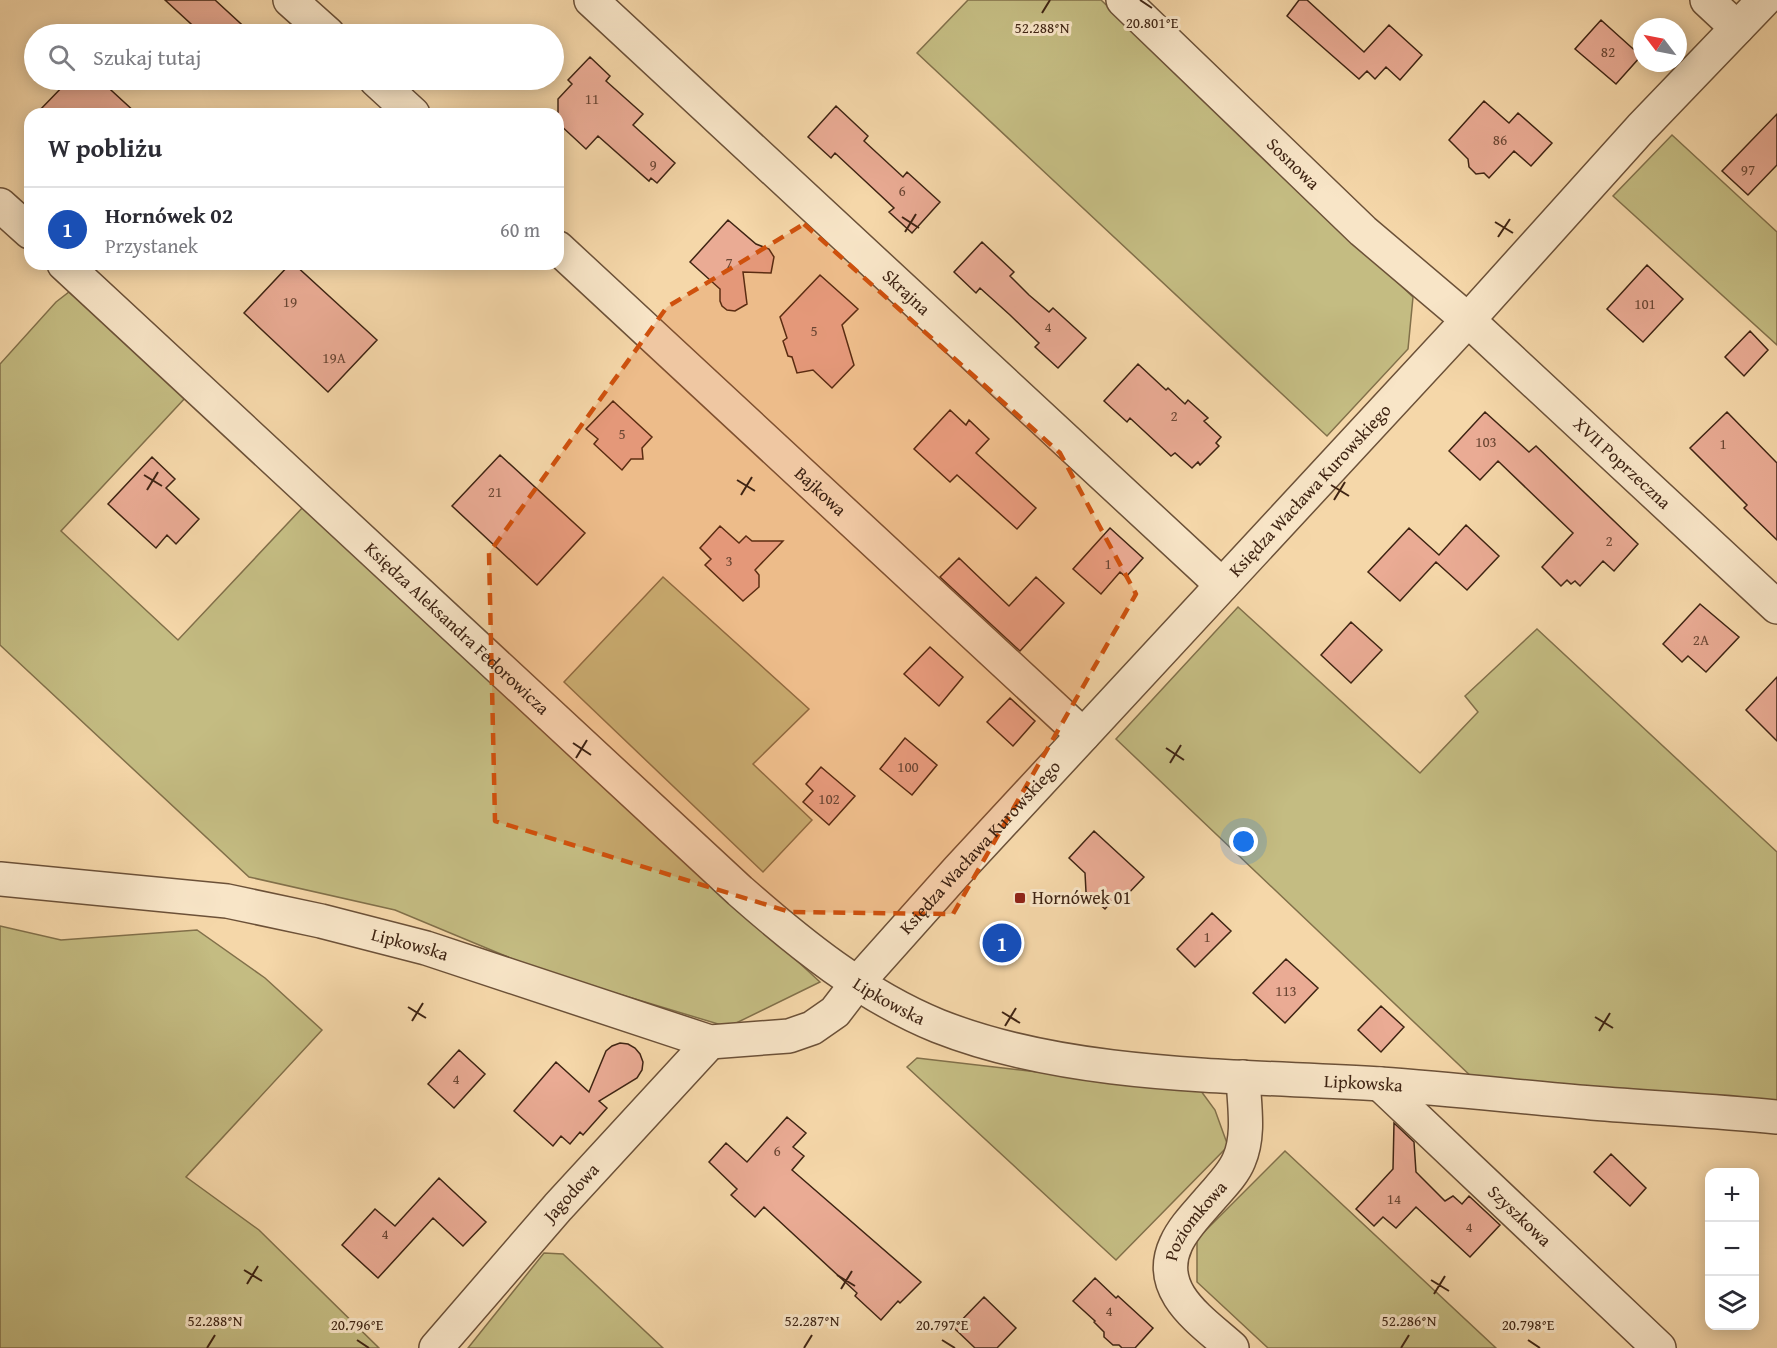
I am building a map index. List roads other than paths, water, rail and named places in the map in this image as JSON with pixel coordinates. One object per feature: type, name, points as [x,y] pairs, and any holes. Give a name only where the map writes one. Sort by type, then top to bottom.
[{"type":"street","points":[[290,0],[317,24]]},
{"type":"street","name":"Skrajna","points":[[591,0],[1222,585]]},
{"type":"street","name":"Sosnowa","points":[[1123,0],[1363,231],[1468,320]]},
{"type":"street","points":[[1707,0],[1737,28]]},
{"type":"street","name":"Księdza Wacława Kurowskiego","points":[[858,982],[957,870],[1468,320],[1641,128],[1764,0]]},
{"type":"street","points":[[387,90],[406,108]]},
{"type":"street","points":[[0,205],[24,227]]},
{"type":"street","name":"Bajkowa","points":[[564,254],[1083,735]]},
{"type":"street","name":"Księdza Aleksandra Fedorowicza","points":[[70,270],[740,891],[788,933],[858,982]]},
{"type":"street","name":"XVII Poprzeczna","points":[[1468,320],[1777,607]]},
{"type":"street","name":"Lipkowska","points":[[0,879],[227,901],[321,921],[426,948],[710,1042],[789,1036],[812,1028],[835,1012],[858,982],[897,1006],[937,1025],[994,1046],[1052,1058],[1133,1068],[1243,1077],[1380,1084],[1777,1117]]},
{"type":"street","name":"Jagodowa","points":[[436,1348],[558,1208],[710,1042]]},
{"type":"street","name":"Poziomkowa","points":[[1232,1348],[1182,1303],[1173,1286],[1170,1273],[1175,1245],[1232,1172],[1240,1158],[1245,1136],[1243,1077]]},
{"type":"street","name":"Szyszkowa","points":[[1380,1084],[1659,1348]]},
{"type":"place","name":"Hornówek 01","points":[[1020,898]]},
{"type":"place","name":"Hornówek 02","points":[[1002,943]]}]
